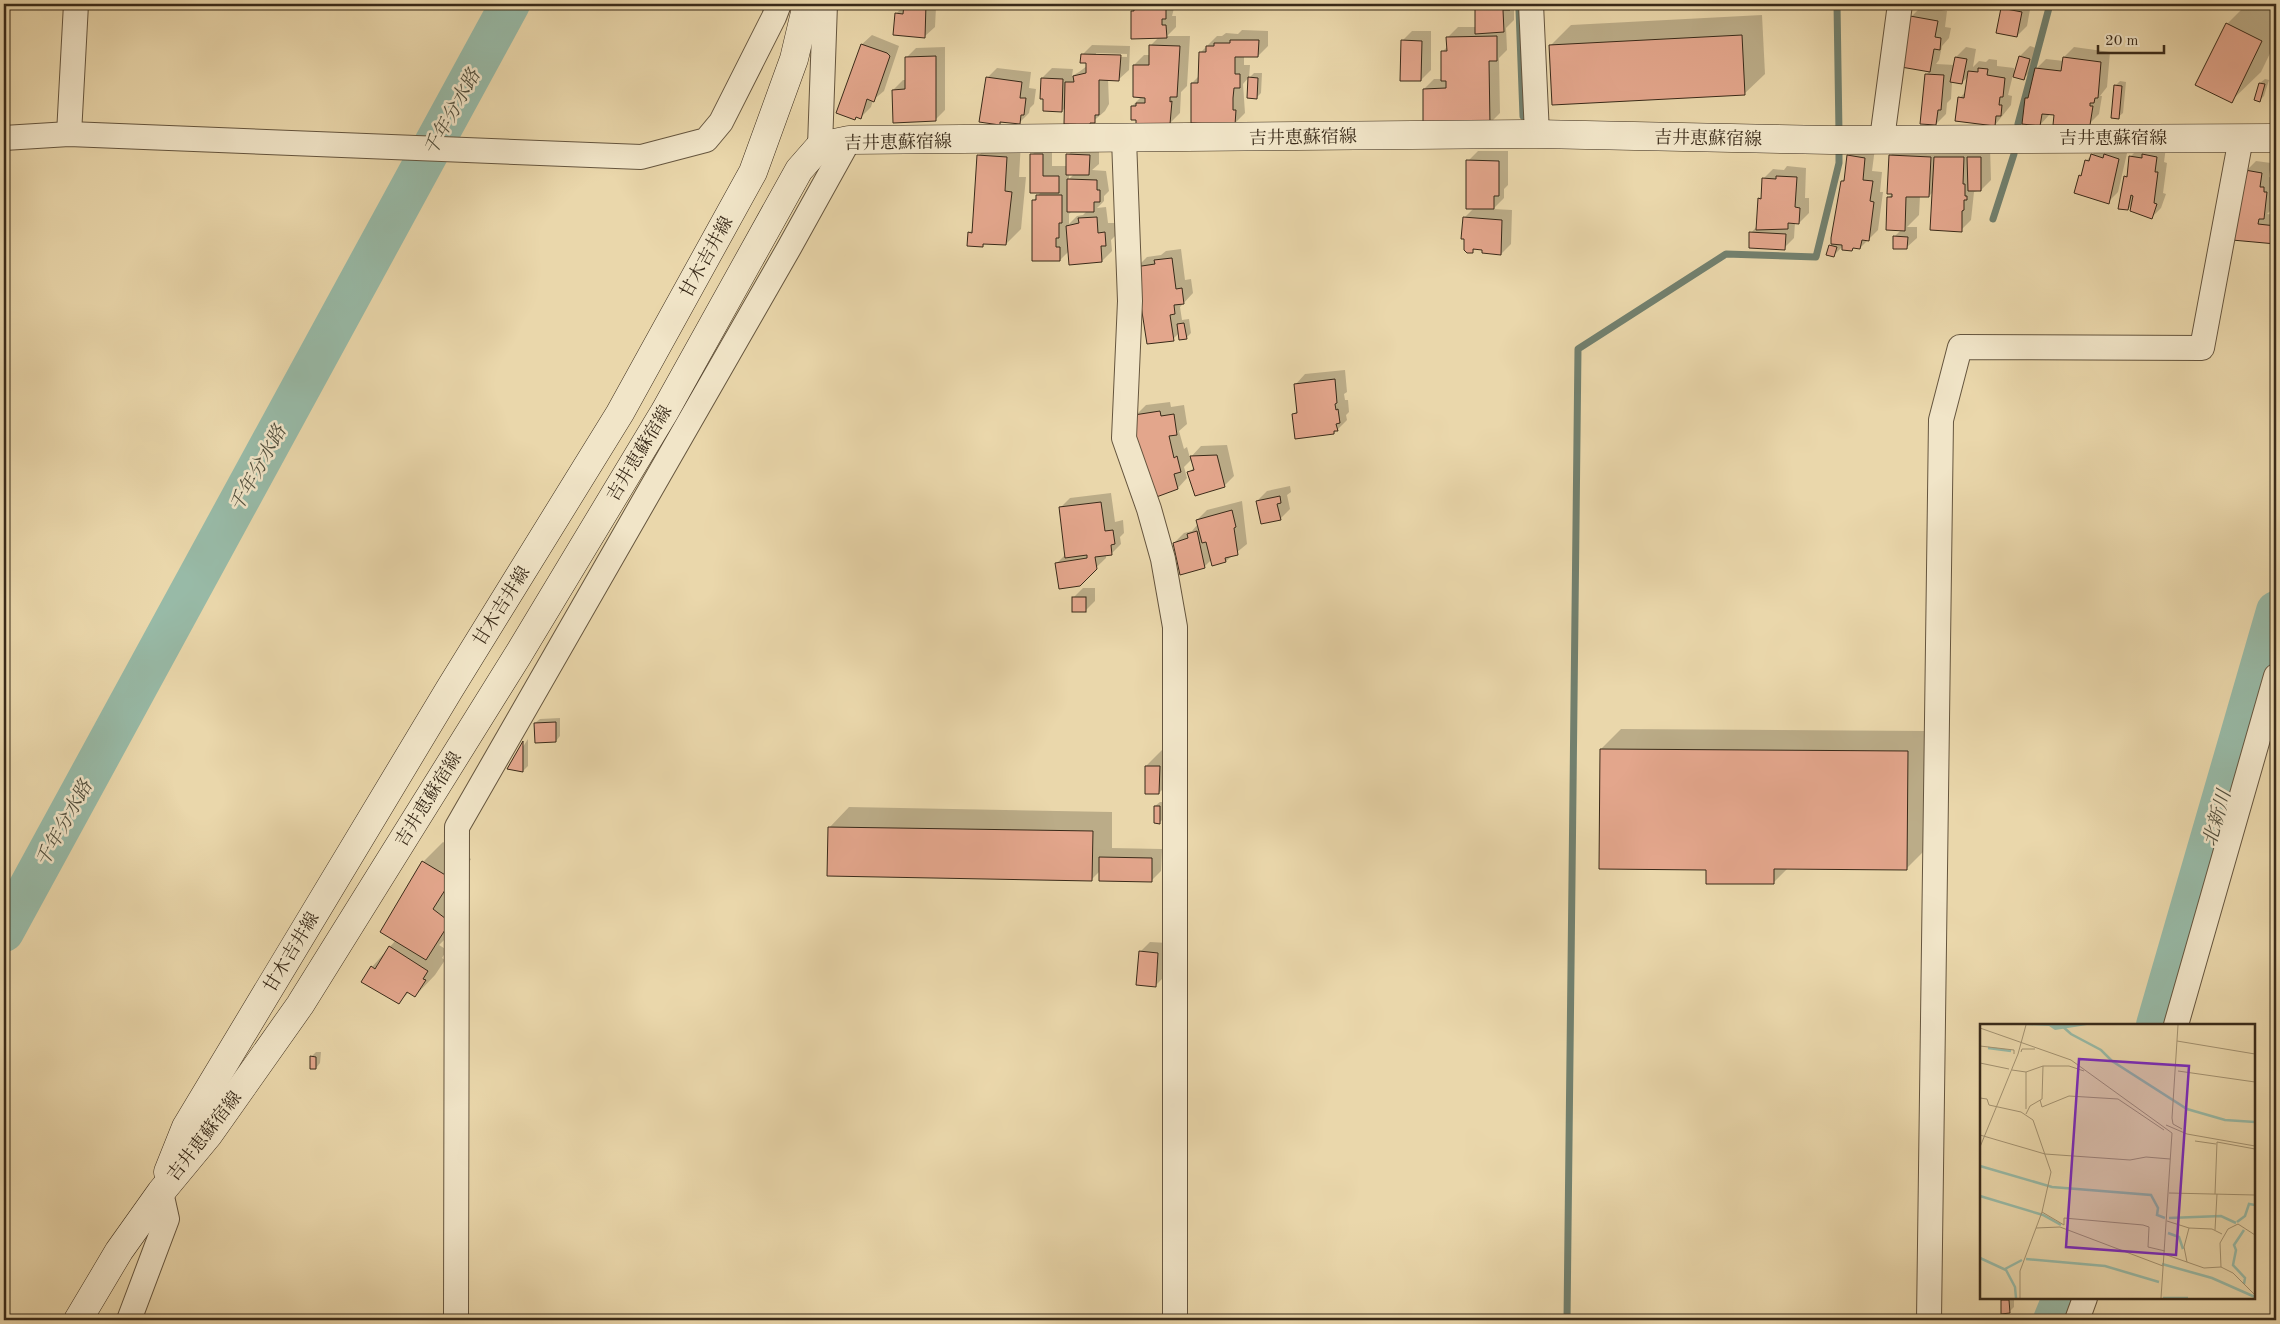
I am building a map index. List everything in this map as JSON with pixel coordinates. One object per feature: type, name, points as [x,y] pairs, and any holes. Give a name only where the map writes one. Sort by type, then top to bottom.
[{"type":"main road","name":"甘木吉井線","points":[[160,1192],[186,1127],[449,690],[620,413],[753,172],[794,59],[807,4]]},
{"type":"main road","name":"吉井恵蘇宿線","points":[[78,1320],[119,1251],[160,1192],[209,1134],[300,1005],[513,663],[665,411],[800,170],[820,146],[849,140],[1537,134],[1841,140],[2276,138]]},
{"type":"street","points":[[68,134],[76,4]]},
{"type":"street","points":[[4,138],[68,134],[641,157],[706,140],[721,122],[774,18],[779,4]]},
{"type":"street","points":[[820,146],[825,4]]},
{"type":"street","points":[[1531,4],[1537,134]]},
{"type":"street","points":[[1882,139],[1900,4]]},
{"type":"street","points":[[1929,1320],[1941,420],[1960,347],[2202,348],[2241,138]]},
{"type":"street","points":[[1124,139],[1130,301],[1124,438],[1149,509],[1163,560],[1175,627],[1174,1320]]},
{"type":"street","points":[[456,1320],[457,827],[849,140]]},
{"type":"street","points":[[2176,1024],[2276,676]]},
{"type":"street","points":[[128,1320],[166,1219],[160,1192]]},
{"type":"street","points":[[2077,1320],[2085,1299]]},
{"type":"building","points":[[904,4],[926,4],[925,38],[893,35],[895,13],[903,14]]},
{"type":"building","points":[[1134,4],[1166,4],[1166,19],[1162,19],[1162,25],[1166,25],[1167,38],[1131,39],[1131,11],[1134,11]]},
{"type":"building","points":[[1475,4],[1509,4],[1510,10],[1503,10],[1504,32],[1475,34]]},
{"type":"building","points":[[2001,8],[2022,12],[2017,37],[1996,33]]},
{"type":"building","points":[[1910,16],[1938,21],[1935,37],[1941,38],[1940,50],[1934,49],[1930,72],[1901,67]]},
{"type":"building","points":[[2226,23],[2262,41],[2232,103],[2195,85]]},
{"type":"building","points":[[1742,35],[1745,95],[1552,105],[1549,45]]},
{"type":"building","points":[[1497,36],[1497,61],[1489,61],[1490,125],[1423,125],[1423,89],[1446,88],[1446,81],[1441,81],[1441,51],[1447,51],[1446,37]]},
{"type":"building","points":[[1230,40],[1259,40],[1258,57],[1235,57],[1235,74],[1240,74],[1240,88],[1234,88],[1233,110],[1236,110],[1235,125],[1191,123],[1191,83],[1198,83],[1199,52],[1206,52],[1206,46],[1214,46],[1214,43],[1230,43]]},
{"type":"building","points":[[1401,40],[1422,41],[1421,81],[1400,81]]},
{"type":"building","points":[[861,44],[887,53],[890,56],[874,102],[867,99],[861,119],[856,117],[855,120],[836,113]]},
{"type":"building","points":[[1149,45],[1180,46],[1177,97],[1170,97],[1170,102],[1172,101],[1170,124],[1136,124],[1136,120],[1131,120],[1131,106],[1136,106],[1136,103],[1145,103],[1145,98],[1133,97],[1133,65],[1149,65]]},
{"type":"building","points":[[1081,54],[1121,55],[1119,81],[1099,80],[1099,115],[1095,115],[1095,123],[1090,123],[1090,125],[1064,124],[1065,82],[1074,82],[1073,76],[1086,73],[1086,63],[1080,63]]},
{"type":"building","points":[[936,56],[936,121],[893,123],[892,90],[905,89],[905,57]]},
{"type":"building","points":[[2019,56],[2030,59],[2024,80],[2013,77]]},
{"type":"building","points":[[1955,57],[1967,59],[1962,84],[1950,82]]},
{"type":"building","points":[[2063,57],[2101,62],[2098,98],[2095,98],[2094,103],[2090,103],[2090,106],[2093,106],[2090,125],[2053,125],[2054,115],[2042,114],[2040,126],[2022,124],[2025,98],[2028,98],[2035,68],[2061,71]]},
{"type":"building","points":[[1978,68],[1988,69],[1987,75],[2005,78],[2003,97],[2000,97],[1999,105],[2002,105],[2001,116],[1996,116],[1995,126],[1955,121],[1958,97],[1964,98],[1968,71],[1978,72]]},
{"type":"building","points":[[1925,74],[1944,75],[1941,110],[1938,110],[1936,125],[1920,124]]},
{"type":"building","points":[[986,77],[1022,82],[1020,98],[1026,98],[1024,115],[1021,115],[1020,124],[1000,122],[1000,125],[979,122]]},
{"type":"building","points":[[1248,77],[1258,78],[1257,99],[1247,98]]},
{"type":"building","points":[[1041,78],[1063,79],[1062,112],[1043,111],[1043,99],[1040,99]]},
{"type":"building","points":[[2259,83],[2265,84],[2260,102],[2254,100]]},
{"type":"building","points":[[2114,85],[2122,86],[2119,119],[2111,118]]},
{"type":"building","points":[[1030,154],[1043,154],[1043,176],[1059,176],[1059,193],[1030,193]]},
{"type":"building","points":[[1066,154],[1090,155],[1089,175],[1066,175]]},
{"type":"building","points":[[2091,154],[2103,158],[2104,154],[2119,159],[2109,204],[2074,193],[2085,160],[2089,161]]},
{"type":"building","points":[[2142,154],[2157,157],[2155,172],[2158,172],[2154,203],[2157,204],[2152,219],[2130,211],[2133,196],[2131,195],[2128,210],[2118,209],[2124,176],[2127,177],[2129,156],[2142,158]]},
{"type":"building","points":[[977,155],[1007,157],[1005,191],[1012,192],[1006,245],[983,244],[983,247],[967,246],[968,232],[972,233]]},
{"type":"building","points":[[1847,155],[1865,158],[1863,180],[1873,181],[1870,201],[1874,202],[1869,241],[1862,240],[1860,249],[1853,248],[1852,251],[1842,250],[1842,245],[1831,244],[1841,181],[1844,181]]},
{"type":"building","points":[[1889,155],[1931,157],[1929,197],[1906,197],[1905,231],[1886,230],[1887,197],[1892,197],[1892,194],[1887,194]]},
{"type":"building","points":[[1934,157],[1964,157],[1963,184],[1965,184],[1967,200],[1964,200],[1964,210],[1962,211],[1962,232],[1930,230]]},
{"type":"building","points":[[1967,157],[1981,157],[1981,191],[1968,191]]},
{"type":"building","points":[[1466,160],[1499,161],[1499,196],[1494,196],[1494,209],[1466,209]]},
{"type":"building","points":[[2245,170],[2262,173],[2260,187],[2264,187],[2264,192],[2267,192],[2264,219],[2259,219],[2258,224],[2276,226],[2276,244],[2232,240]]},
{"type":"building","points":[[1776,176],[1797,177],[1795,207],[1800,208],[1799,224],[1788,223],[1788,229],[1756,230],[1758,198],[1761,199],[1762,178],[1776,179]]},
{"type":"building","points":[[1067,179],[1097,180],[1097,190],[1100,190],[1100,202],[1094,202],[1094,212],[1067,212]]},
{"type":"building","points":[[1036,195],[1062,195],[1062,223],[1059,223],[1059,238],[1056,238],[1056,247],[1060,247],[1060,261],[1032,261],[1032,200],[1036,200]]},
{"type":"building","points":[[1097,217],[1098,233],[1105,232],[1106,246],[1101,246],[1102,262],[1069,265],[1066,226],[1079,223],[1078,218]]},
{"type":"building","points":[[1463,217],[1502,220],[1501,255],[1482,253],[1482,250],[1473,249],[1473,253],[1467,253],[1464,250],[1464,239],[1461,239]]},
{"type":"building","points":[[1749,232],[1786,234],[1785,250],[1749,248]]},
{"type":"building","points":[[1893,236],[1908,237],[1907,249],[1893,249]]},
{"type":"building","points":[[1829,245],[1837,247],[1834,257],[1826,255]]},
{"type":"building","points":[[1172,258],[1176,289],[1182,288],[1184,304],[1174,305],[1175,314],[1170,315],[1174,341],[1147,344],[1135,267],[1155,264],[1154,260]]},
{"type":"building","points":[[1184,323],[1187,339],[1179,340],[1177,324]]},
{"type":"building","points":[[1335,379],[1337,403],[1335,404],[1336,410],[1338,409],[1340,423],[1336,424],[1338,431],[1334,431],[1334,434],[1295,439],[1292,414],[1297,413],[1294,384]]},
{"type":"building","points":[[1160,411],[1161,416],[1174,414],[1177,435],[1169,436],[1174,458],[1177,456],[1181,472],[1174,474],[1178,489],[1151,499],[1136,438],[1134,415]]},
{"type":"building","points":[[1217,455],[1225,487],[1195,496],[1187,472],[1194,470],[1190,456]]},
{"type":"building","points":[[1280,496],[1281,503],[1277,504],[1281,520],[1261,524],[1256,501]]},
{"type":"building","points":[[1101,502],[1105,531],[1113,530],[1115,544],[1111,545],[1112,555],[1095,557],[1097,569],[1080,586],[1059,589],[1055,563],[1087,558],[1087,555],[1065,558],[1059,507]]},
{"type":"building","points":[[1232,510],[1236,527],[1234,528],[1238,555],[1225,558],[1226,562],[1212,566],[1206,542],[1202,543],[1196,520]]},
{"type":"building","points":[[1197,531],[1205,568],[1180,575],[1173,543],[1188,538],[1187,534]]},
{"type":"building","points":[[1072,597],[1086,597],[1086,612],[1072,612]]},
{"type":"building","points":[[556,722],[556,742],[535,743],[534,723]]},
{"type":"building","points":[[523,741],[523,772],[507,769]]},
{"type":"building","points":[[1600,749],[1908,751],[1907,870],[1774,869],[1774,884],[1706,884],[1706,870],[1599,869]]},
{"type":"building","points":[[1145,766],[1160,766],[1159,794],[1145,794]]},
{"type":"building","points":[[1154,806],[1160,806],[1160,824],[1154,823]]},
{"type":"building","points":[[828,827],[1093,831],[1092,881],[827,876]]},
{"type":"building","points":[[1099,857],[1152,858],[1152,882],[1099,881]]},
{"type":"building","points":[[422,861],[452,879],[433,909],[450,922],[426,960],[380,932]]},
{"type":"building","points":[[389,946],[428,971],[423,979],[426,980],[415,997],[407,992],[399,1004],[361,982],[371,966],[375,969]]},
{"type":"building","points":[[1139,951],[1158,953],[1156,987],[1136,985]]},
{"type":"building","points":[[310,1056],[316,1057],[316,1069],[310,1069]]},
{"type":"building","points":[[2001,1300],[2009,1300],[2010,1313],[2001,1314]]},
{"type":"waterway","name":"千年分水路","points":[[4,932],[510,4]]},
{"type":"waterway","points":[[1837,4],[1839,133]]},
{"type":"waterway","points":[[2018,124],[2050,4]]},
{"type":"waterway","points":[[1519,9],[1523,116]]},
{"type":"waterway","points":[[1567,1320],[1578,349],[1726,254],[1816,257],[1839,163],[1839,144]]},
{"type":"waterway","points":[[1993,219],[2014,154]]},
{"type":"waterway","name":"北新川","points":[[2156,1024],[2276,611]]},
{"type":"waterway","name":"北新川","points":[[2053,1320],[2062,1299]]}]
